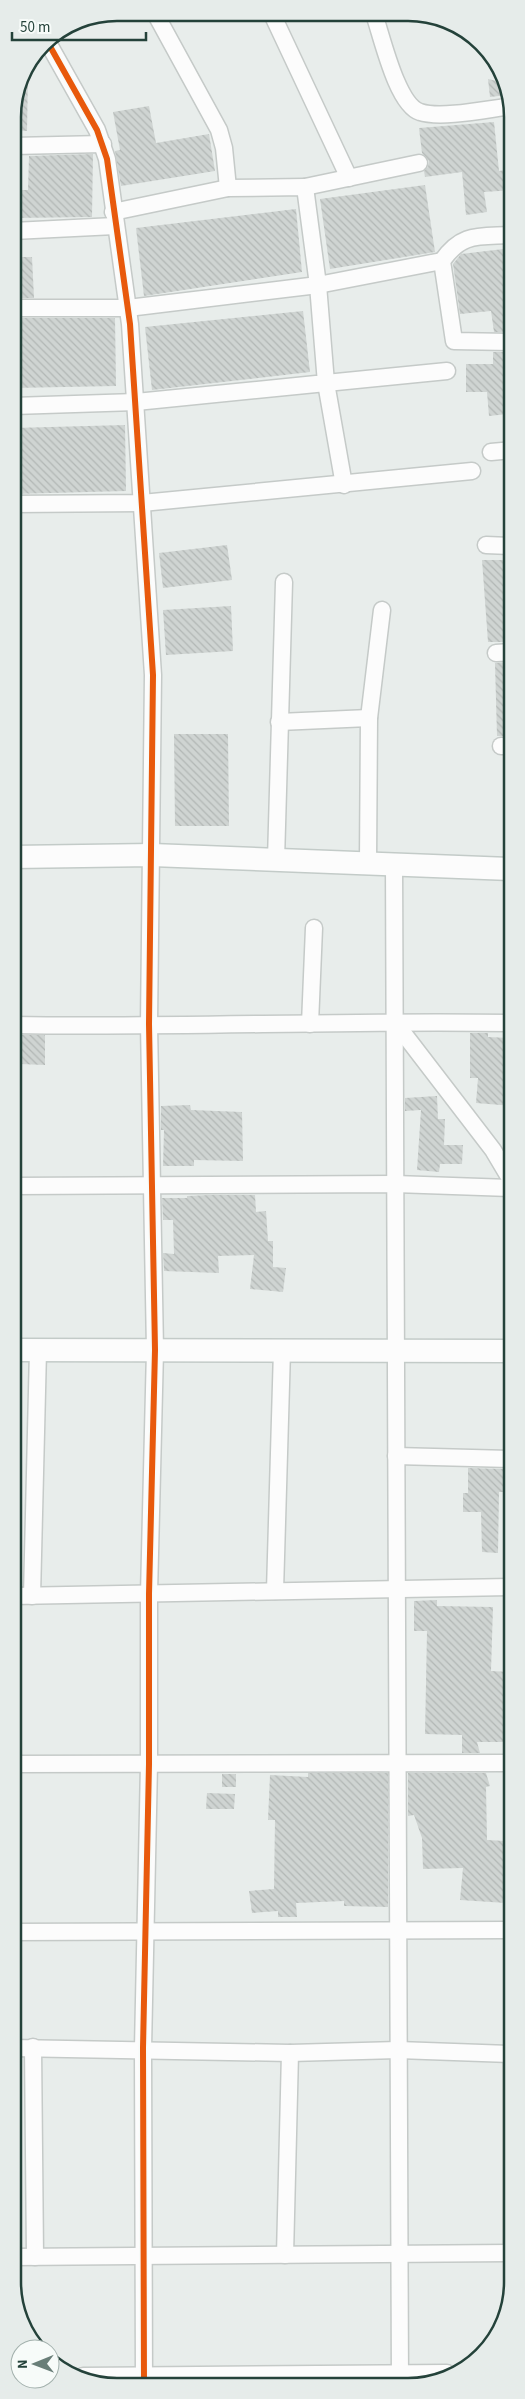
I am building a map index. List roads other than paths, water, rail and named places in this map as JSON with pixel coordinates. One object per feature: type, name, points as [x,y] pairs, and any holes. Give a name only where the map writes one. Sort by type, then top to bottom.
[{"type":"street","points":[[159,21],[219,130],[224,148],[228,188]]},
{"type":"street","points":[[275,21],[349,178]]},
{"type":"street","points":[[376,21],[395,78],[406,102],[418,112],[435,115],[503,107]]},
{"type":"street","points":[[51,48],[103,144],[128,308],[136,402],[153,675],[149,1024],[155,1350],[149,1594],[149,1764],[143,2048],[144,2378]]},
{"type":"street","points":[[21,146],[103,144]]},
{"type":"street","points":[[21,230],[114,219],[228,188],[305,187],[418,163]]},
{"type":"street","points":[[305,187],[318,285],[326,382],[344,485]]},
{"type":"street","points":[[504,236],[463,240],[451,248],[442,261],[454,341],[504,342]]},
{"type":"street","points":[[21,308],[128,308],[318,285],[442,261]]},
{"type":"street","points":[[21,406],[136,402],[447,371]]},
{"type":"street","points":[[491,452],[504,451]]},
{"type":"street","points":[[21,504],[142,502],[344,485],[472,471]]},
{"type":"street","points":[[486,545],[504,546]]},
{"type":"street","points":[[276,860],[284,582]]},
{"type":"street","points":[[368,863],[369,718],[382,610]]},
{"type":"street","points":[[279,722],[369,718]]},
{"type":"street","points":[[21,857],[152,855],[504,869]]},
{"type":"street","points":[[394,863],[400,2378]]},
{"type":"street","points":[[310,1024],[314,928]]},
{"type":"street","points":[[21,1025],[310,1024],[394,1021],[504,1023]]},
{"type":"street","points":[[394,1021],[493,1150],[504,1169]]},
{"type":"street","points":[[21,1186],[395,1184],[504,1188]]},
{"type":"street","points":[[21,1350],[504,1351]]},
{"type":"street","points":[[32,1596],[38,1350]]},
{"type":"street","points":[[275,1592],[282,1350]]},
{"type":"street","points":[[396,1456],[504,1459]]},
{"type":"street","points":[[21,1596],[504,1587]]},
{"type":"street","points":[[21,1764],[504,1762]]},
{"type":"street","points":[[21,1932],[504,1930]]},
{"type":"street","points":[[33,2047],[35,2257]]},
{"type":"street","points":[[21,2048],[143,2048],[290,2052],[398,2050],[504,2054]]},
{"type":"street","points":[[284,2255],[290,2052]]},
{"type":"street","points":[[21,2257],[504,2253]]},
{"type":"street","points":[[409,2378],[429,2375]]}]
